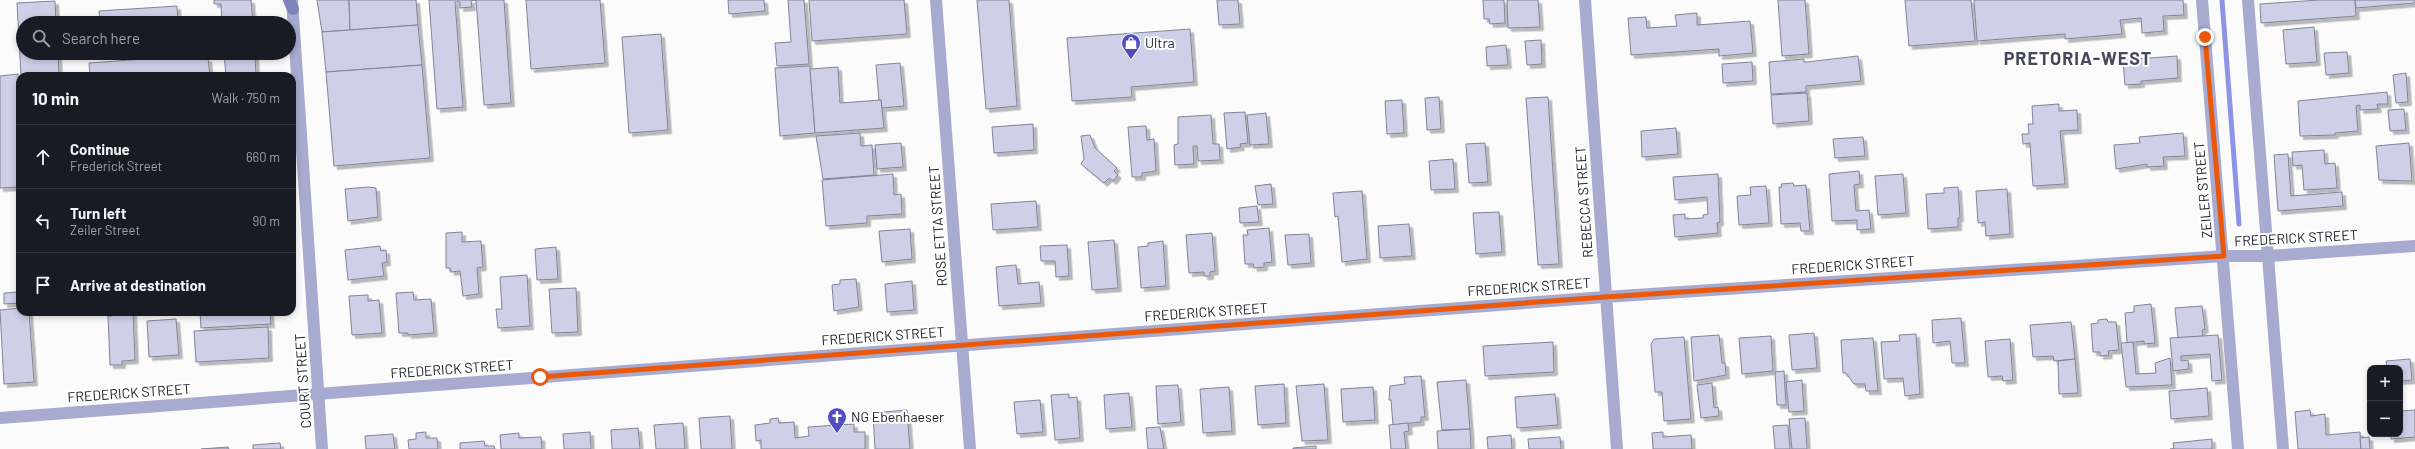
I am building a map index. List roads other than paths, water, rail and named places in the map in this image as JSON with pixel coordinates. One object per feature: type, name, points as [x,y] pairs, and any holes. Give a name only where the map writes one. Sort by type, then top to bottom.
[{"type":"street","name":"ROSE ETTA STREET","points":[[936,0],[970,449]]},
{"type":"street","name":"REBECCA STREET","points":[[1585,0],[1617,449]]},
{"type":"street","name":"ZEILER STREET","points":[[2202,0],[2224,256],[2238,449]]},
{"type":"street","points":[[2248,0],[2283,449]]},
{"type":"street","name":"COURT STREET","points":[[291,3],[292,16]]},
{"type":"street","name":"COURT STREET","points":[[295,60],[296,72]]},
{"type":"street","name":"COURT STREET","points":[[296,75],[322,449]]},
{"type":"street","name":"FREDERICK STREET","points":[[0,418],[1605,297],[2224,256],[2268,256],[2415,246]]},
{"type":"waterway","points":[[2222,0],[2239,224]]},
{"type":"place","name":"Ultra","points":[[1131,60]]},
{"type":"place","name":"NG Ebenhaeser","points":[[837,434]]},
{"type":"district","name":"PRETORIA-WEST","points":[[2078,59]]}]
